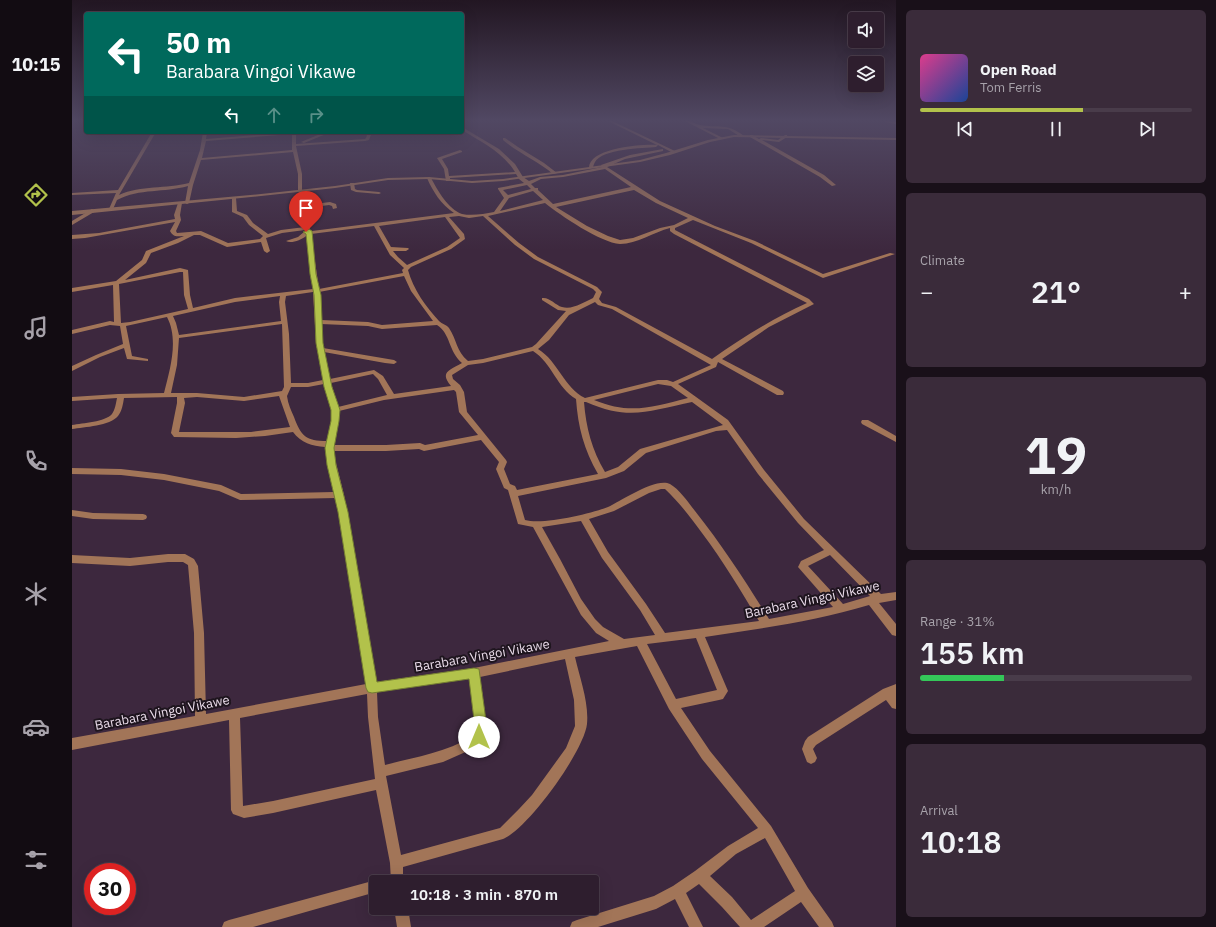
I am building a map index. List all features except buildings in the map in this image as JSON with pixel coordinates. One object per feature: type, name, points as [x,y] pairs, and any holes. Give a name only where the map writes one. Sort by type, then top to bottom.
[{"type":"street","points":[[111,209],[115,199],[135,164]]},
{"type":"street","points":[[187,203],[190,184],[198,164]]},
{"type":"street","points":[[299,164],[300,190],[305,207],[316,290],[319,343],[322,350],[327,380],[336,410],[329,446],[332,465],[340,495],[372,688],[373,717],[381,777],[396,864],[395,875]]},
{"type":"street","points":[[443,164],[446,169],[448,178]]},
{"type":"street","points":[[512,164],[522,178],[552,206],[597,234],[617,242],[625,241],[664,228],[677,226]]},
{"type":"street","points":[[545,164],[555,173]]},
{"type":"street","points":[[448,178],[483,182],[617,164]]},
{"type":"street","points":[[802,164],[834,185]]},
{"type":"street","points":[[506,197],[500,189],[529,183],[540,178],[563,176],[605,166],[635,188],[658,202],[692,218],[753,242],[823,276],[892,254]]},
{"type":"street","points":[[72,213],[234,198],[388,179],[448,178],[518,173]]},
{"type":"street","points":[[429,178],[439,196],[460,214],[466,216],[496,212],[546,201]]},
{"type":"street","points":[[115,199],[134,190],[178,187],[190,184]]},
{"type":"street","points":[[352,184],[353,190],[379,194]]},
{"type":"street","points":[[552,206],[635,188]]},
{"type":"street","points":[[506,197],[536,190]]},
{"type":"street","points":[[72,194],[120,191]]},
{"type":"street","points":[[496,212],[506,201],[506,197]]},
{"type":"street","points":[[234,198],[235,212],[245,216],[265,238],[267,251]]},
{"type":"street","points":[[180,203],[177,215],[178,220],[173,231],[176,235],[194,233],[206,235],[227,244],[308,230],[376,225],[460,214]]},
{"type":"street","points":[[305,207],[330,204],[334,205],[335,208]]},
{"type":"street","points":[[72,223],[92,211]]},
{"type":"street","points":[[483,214],[517,244],[536,258],[595,288],[599,292],[596,299],[572,310],[554,327],[544,343],[534,349],[466,364],[449,374],[449,379],[460,392],[463,412],[502,462],[500,469],[507,486],[512,488],[521,522],[528,525],[583,517],[610,510],[656,486],[667,486],[693,515],[707,534],[742,584],[766,623]]},
{"type":"street","points":[[72,332],[110,323],[120,325],[235,300],[316,290],[406,271],[409,266],[449,248],[463,238],[446,216]]},
{"type":"street","points":[[673,384],[714,366],[715,361],[772,323],[811,304],[807,300],[672,230],[692,218]]},
{"type":"street","points":[[72,238],[129,230],[148,224],[178,220]]},
{"type":"street","points":[[685,222],[683,227],[685,237]]},
{"type":"street","points":[[376,225],[391,255],[406,271],[419,299],[438,323],[446,328],[458,356],[466,364]]},
{"type":"street","points":[[289,241],[300,238],[308,230]]},
{"type":"street","points":[[117,283],[126,278],[131,271],[142,264],[148,252],[181,240],[194,233]]},
{"type":"street","points":[[389,249],[406,249]]},
{"type":"street","points":[[72,290],[186,271],[187,295],[191,310]]},
{"type":"street","points":[[117,283],[116,293],[120,325],[130,359],[146,360]]},
{"type":"street","points":[[283,294],[282,302],[285,322],[288,385],[284,393],[285,404],[294,429],[304,440],[329,446],[386,448],[420,446],[424,448],[483,437]]},
{"type":"street","points":[[544,299],[560,308],[572,310]]},
{"type":"street","points":[[596,299],[600,304],[614,308],[780,393]]},
{"type":"street","points":[[167,395],[174,362],[175,337],[173,321],[169,315]]},
{"type":"street","points":[[175,337],[285,322]]},
{"type":"street","points":[[319,322],[368,324],[382,327],[438,323]]},
{"type":"street","points":[[72,378],[72,369],[98,356],[127,346]]},
{"type":"street","points":[[534,349],[543,354],[565,384],[584,399],[606,407],[631,412],[641,411],[694,398]]},
{"type":"street","points":[[322,350],[339,352],[374,360],[394,362]]},
{"type":"street","points":[[288,385],[308,384],[374,372],[382,378],[388,392],[393,397]]},
{"type":"street","points":[[584,399],[658,382],[667,382],[673,384],[719,416],[729,427],[761,472],[801,521],[875,600],[896,632]]},
{"type":"street","points":[[336,410],[368,401],[457,387]]},
{"type":"street","points":[[72,399],[167,395],[244,398],[284,393]]},
{"type":"street","points":[[72,427],[100,422],[112,418],[118,410],[121,396]]},
{"type":"street","points":[[180,396],[181,408],[175,433],[177,435],[218,436],[280,432],[294,429]]},
{"type":"street","points":[[584,399],[580,416],[585,441],[603,476]]},
{"type":"street","points":[[865,422],[896,439]]},
{"type":"street","points":[[514,494],[603,476],[621,469],[643,451],[716,429],[729,427]]},
{"type":"street","points":[[72,472],[122,472],[164,476],[222,488],[240,497],[340,495]]},
{"type":"street","points":[[72,513],[143,518]]},
{"type":"street","points":[[583,517],[606,555],[663,638]]},
{"type":"street","points":[[536,524],[543,541],[560,567],[579,607],[602,632],[624,644]]},
{"type":"street","points":[[830,552],[804,564],[803,567],[841,609]]},
{"type":"street","points":[[72,559],[130,562],[168,558],[185,558],[191,562],[199,633],[201,719]]},
{"type":"street","name":"Barabara Vingoi Vikawe","points":[[72,744],[234,712],[372,688],[474,673],[640,641],[699,634],[766,623],[841,609],[896,596]]},
{"type":"street","points":[[673,705],[719,695],[722,691],[699,634]]},
{"type":"street","points":[[640,641],[655,673],[673,705],[706,755],[767,830],[803,893],[827,927]]},
{"type":"street","points":[[396,864],[503,833],[513,825],[553,779],[577,738],[581,725],[578,698],[569,654]]},
{"type":"street","points":[[234,712],[237,810],[244,812],[273,807],[381,777],[443,756],[477,740],[481,728],[474,673]]},
{"type":"street","points":[[811,758],[807,751],[807,747],[812,741],[892,691],[896,704]]},
{"type":"street","points":[[577,927],[656,902],[678,891],[700,876],[732,850],[767,830]]},
{"type":"street","points":[[700,876],[737,912],[749,927]]},
{"type":"street","points":[[229,927],[369,888]]},
{"type":"street","points":[[678,891],[696,927]]},
{"type":"street","points":[[752,927],[803,893]]},
{"type":"street","points":[[402,915],[404,927]]},
{"type":"route","points":[[306,232],[309,231],[313,274],[317,295],[320,332],[319,343],[322,350],[328,387],[336,410],[329,448],[340,495],[372,688],[474,673],[481,728],[479,737]]}]
